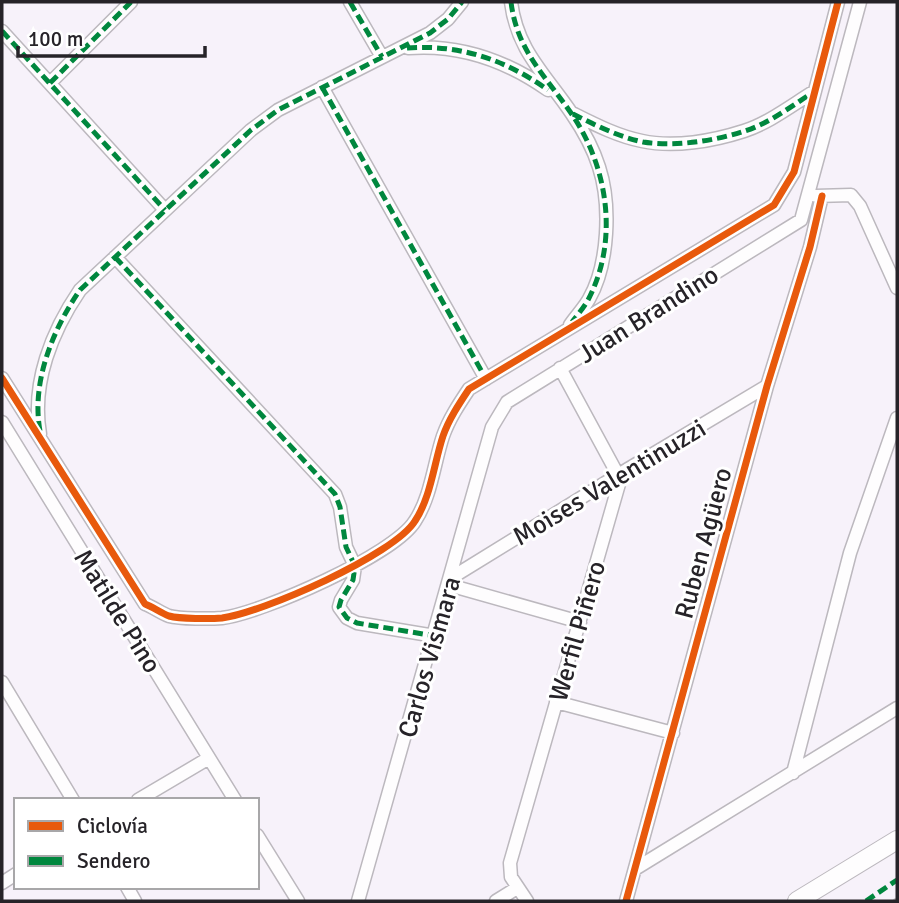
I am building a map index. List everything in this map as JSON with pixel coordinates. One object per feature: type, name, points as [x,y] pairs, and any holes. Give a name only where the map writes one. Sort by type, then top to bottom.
[{"type":"main road","points":[[797,901],[897,840]]},
{"type":"street","points":[[50,83],[131,2]]},
{"type":"street","points":[[350,2],[382,57]]},
{"type":"street","points":[[42,442],[38,402],[43,371],[52,339],[80,289],[251,130],[278,110],[430,33],[448,19],[462,2]]},
{"type":"street","points":[[511,2],[520,38],[537,68],[572,113],[590,144],[600,169],[606,222],[604,260],[590,298],[565,330]]},
{"type":"street","points":[[2,378],[145,604],[169,616],[222,618],[290,597],[355,566],[406,532],[415,522],[424,504],[444,434],[469,389],[774,205],[794,172],[838,2]]},
{"type":"street","points":[[860,2],[806,197],[851,195],[897,288]]},
{"type":"street","points":[[2,31],[164,210]]},
{"type":"street","points":[[402,49],[441,48],[474,54],[522,71],[560,98]]},
{"type":"street","points":[[322,87],[485,379]]},
{"type":"street","points":[[572,113],[603,128],[642,141],[667,144],[698,141],[745,131],[771,119],[815,91]]},
{"type":"street","name":"Ruben Agüero","points":[[626,901],[822,196]]},
{"type":"street","name":"Juan Brandino","points":[[500,412],[508,402],[560,368],[801,220],[806,197]]},
{"type":"street","points":[[115,257],[335,494],[340,507],[346,547],[355,566],[353,580],[339,607],[347,618],[357,623],[435,636]]},
{"type":"street","points":[[560,368],[618,475]]},
{"type":"street","name":"Moises Valentinuzzi","points":[[450,582],[618,475],[768,386]]},
{"type":"street","name":"Carlos Vismara","points":[[358,901],[492,427],[500,412]]},
{"type":"street","points":[[793,773],[850,553],[897,418]]},
{"type":"street","name":"Matilde Pino","points":[[2,422],[234,798]]},
{"type":"street","name":"Werfil Piñero","points":[[527,901],[511,877],[510,863],[619,484],[618,475]]},
{"type":"street","points":[[450,582],[580,622]]},
{"type":"street","points":[[2,682],[72,798]]},
{"type":"street","points":[[556,702],[673,733]]},
{"type":"street","points":[[635,869],[897,708]]},
{"type":"street","points":[[141,798],[209,758]]},
{"type":"street","points":[[259,838],[299,901]]},
{"type":"street","points":[[496,901],[517,888]]},
{"type":"marked path","points":[[50,83],[131,2]]},
{"type":"marked path","points":[[350,2],[382,57]]},
{"type":"marked path","points":[[40,431],[39,394],[46,357],[61,322],[80,290],[251,130],[278,110],[430,33],[448,19],[462,2]]},
{"type":"marked path","points":[[511,2],[519,35],[526,49],[583,133],[593,155],[605,202],[604,250],[599,273],[590,296],[572,322]]},
{"type":"marked path","points":[[2,31],[165,210]]},
{"type":"marked path","points":[[407,48],[427,47],[482,56],[516,70],[548,90]]},
{"type":"marked path","points":[[322,87],[486,379]]},
{"type":"marked path","points":[[573,114],[616,134],[643,142],[694,142],[754,128],[815,91]]},
{"type":"marked path","points":[[115,257],[335,494],[340,507],[346,547],[355,566],[353,580],[339,607],[347,618],[357,623],[435,636]]},
{"type":"marked path","points":[[866,901],[897,880]]},
{"type":"cycle path","points":[[2,378],[145,604],[174,617],[222,618],[266,606],[295,594],[382,550],[415,521],[429,491],[445,430],[469,389],[774,205],[794,172],[838,2]]},
{"type":"cycle path","points":[[626,901],[822,196]]}]
